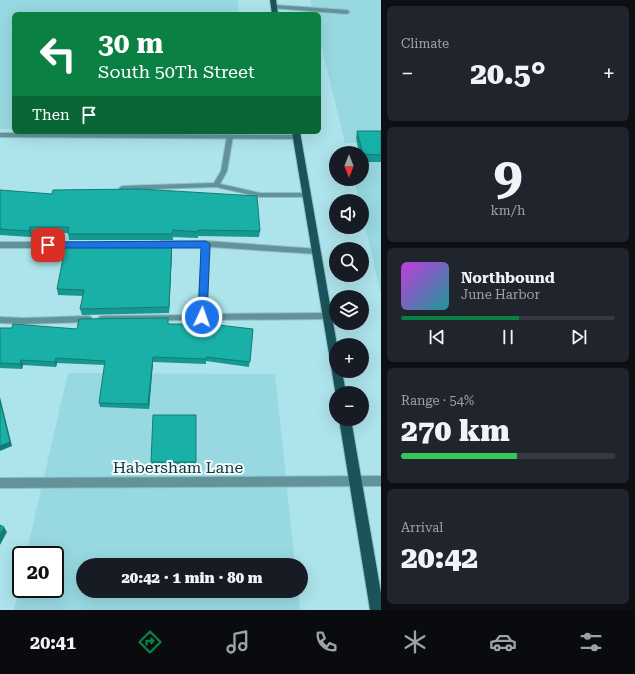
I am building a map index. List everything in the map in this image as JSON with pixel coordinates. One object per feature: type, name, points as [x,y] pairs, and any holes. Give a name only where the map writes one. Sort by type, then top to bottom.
[{"type":"main road","points":[[273,0],[275,11]]},
{"type":"main road","points":[[296,134],[331,338]]},
{"type":"main road","points":[[346,426],[377,610]]},
{"type":"street","points":[[275,11],[347,12]]},
{"type":"street","points":[[0,135],[230,136],[296,134]]},
{"type":"street","points":[[216,186],[224,171],[230,136]]},
{"type":"street","points":[[122,188],[216,186],[260,195],[307,195]]},
{"type":"street","points":[[0,244],[80,245]]},
{"type":"street","points":[[151,244],[206,244],[316,251]]},
{"type":"street","points":[[202,317],[206,244]]},
{"type":"street","points":[[0,320],[24,321],[327,316]]},
{"type":"street","name":"Habersham Lane","points":[[0,483],[381,482]]},
{"type":"shaded area","points":[[0,0],[238,0],[239,12],[12,12],[12,129],[0,129]]},
{"type":"shaded area","points":[[310,0],[381,0],[381,143],[345,143],[321,44],[321,12],[313,12]]},
{"type":"shaded area","points":[[369,150],[381,150],[381,294],[367,234],[369,234],[369,194],[357,194],[356,186],[369,186]]},
{"type":"shaded area","points":[[68,373],[275,374],[294,558],[76,558],[76,598],[299,598],[300,610],[14,610],[17,598],[64,598],[64,546],[28,546]]},
{"type":"building","points":[[357,131],[381,131],[381,155],[369,154],[369,146],[361,146]]},
{"type":"building","points":[[140,189],[257,196],[260,231],[198,230],[198,232],[173,230],[172,234],[68,234],[69,227],[30,227],[29,231],[0,229],[0,190],[52,194],[53,190]]},
{"type":"building","points":[[172,242],[169,307],[80,309],[84,290],[57,289],[66,243]]},
{"type":"building","points":[[168,318],[168,324],[209,324],[253,329],[250,362],[206,357],[206,359],[153,357],[148,404],[99,403],[105,361],[56,358],[55,362],[21,360],[20,364],[0,363],[0,328],[12,328],[13,324],[77,329],[79,319]]},
{"type":"building","points":[[0,401],[10,442],[0,446]]},
{"type":"building","points":[[153,415],[196,415],[196,462],[151,462]]},
{"type":"building","points":[[0,525],[4,527],[0,534]]},
{"type":"route","points":[[48,245],[206,244],[202,317]]}]
